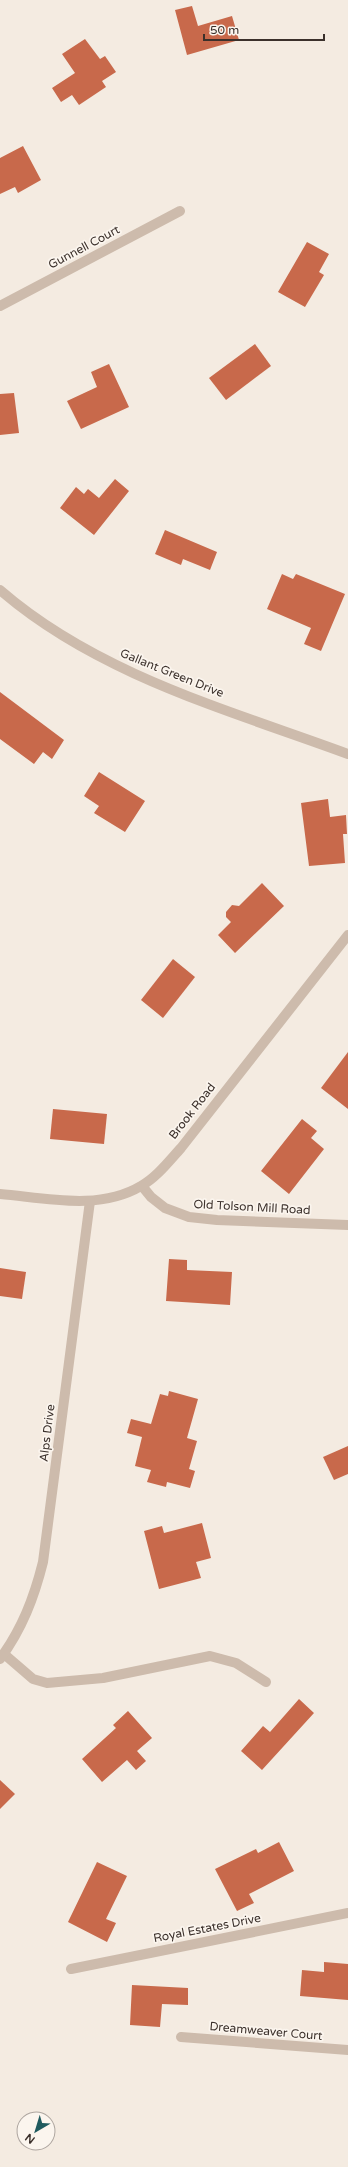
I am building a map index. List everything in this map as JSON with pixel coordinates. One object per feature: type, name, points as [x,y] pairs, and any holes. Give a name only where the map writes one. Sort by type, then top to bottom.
[{"type":"street","name":"Gunnell Court","points":[[0,306],[180,211]]},
{"type":"street","name":"Gallant Green Drive","points":[[0,590],[43,623],[84,649],[127,670],[183,694],[348,754]]},
{"type":"street","name":"Brook Road","points":[[0,1194],[90,1201],[123,1195],[142,1186],[158,1174],[181,1148],[348,935]]},
{"type":"street","name":"Old Tolson Mill Road","points":[[142,1186],[151,1197],[165,1208],[189,1217],[217,1220],[348,1226]]},
{"type":"street","name":"Alps Drive","points":[[2,1656],[26,1616],[36,1589],[43,1562],[90,1201]]},
{"type":"street","points":[[2,1656],[33,1679],[47,1683],[103,1678],[210,1656],[236,1663],[266,1682]]},
{"type":"street","name":"Royal Estates Drive","points":[[71,1969],[348,1913]]},
{"type":"street","name":"Dreamweaver Court","points":[[181,2037],[348,2050]]},
{"type":"building","points":[[192,6],[198,26],[232,16],[239,40],[187,55],[175,10]]},
{"type":"building","points":[[85,39],[100,59],[105,56],[116,72],[102,81],[106,87],[79,105],[72,95],[61,102],[52,88],[75,73],[62,54]]},
{"type":"building","points":[[23,146],[41,180],[18,193],[15,187],[0,194],[0,158]]},
{"type":"building","points":[[307,242],[329,254],[319,272],[324,275],[305,307],[278,292]]},
{"type":"building","points":[[255,344],[271,366],[226,400],[209,378]]},
{"type":"building","points":[[109,364],[129,407],[81,429],[67,401],[97,387],[91,372]]},
{"type":"building","points":[[14,393],[19,433],[0,435],[0,394]]},
{"type":"building","points":[[115,479],[129,491],[94,535],[60,508],[76,487],[84,494],[88,489],[99,498]]},
{"type":"building","points":[[165,530],[217,552],[210,570],[183,559],[181,565],[155,554]]},
{"type":"building","points":[[282,574],[293,579],[296,574],[345,594],[321,651],[304,644],[311,628],[267,609]]},
{"type":"building","points":[[0,692],[64,740],[52,759],[43,752],[34,764],[0,739]]},
{"type":"building","points":[[99,772],[145,801],[125,832],[94,813],[99,806],[84,796]]},
{"type":"building","points":[[328,799],[330,817],[346,815],[347,834],[343,834],[345,863],[309,866],[301,803]]},
{"type":"building","points":[[262,883],[284,906],[235,953],[218,935],[231,922],[226,917],[226,912],[232,905],[239,906]]},
{"type":"building","points":[[173,959],[195,977],[163,1018],[141,1000]]},
{"type":"building","points":[[348,1052],[348,1109],[321,1088]]},
{"type":"building","points":[[53,1109],[107,1114],[104,1144],[50,1139]]},
{"type":"building","points":[[302,1119],[317,1131],[311,1138],[324,1149],[289,1194],[261,1171]]},
{"type":"building","points":[[169,1259],[187,1260],[187,1270],[232,1272],[230,1305],[166,1301]]},
{"type":"building","points":[[0,1268],[26,1272],[22,1299],[0,1296]]},
{"type":"building","points":[[169,1391],[198,1399],[187,1438],[197,1441],[189,1469],[195,1471],[190,1488],[167,1482],[166,1487],[147,1482],[151,1470],[135,1466],[142,1437],[127,1433],[131,1419],[151,1424],[160,1394],[168,1396]]},
{"type":"building","points":[[348,1446],[348,1474],[334,1480],[323,1457]]},
{"type":"building","points":[[202,1523],[211,1558],[196,1562],[201,1578],[159,1589],[144,1531],[162,1526],[164,1533]]},
{"type":"building","points":[[299,1699],[314,1713],[262,1770],[241,1751],[263,1726],[270,1732]]},
{"type":"building","points":[[128,1711],[152,1738],[137,1751],[146,1761],[136,1770],[127,1760],[102,1782],[82,1759],[116,1728],[113,1725]]},
{"type":"building","points":[[0,1780],[15,1794],[0,1809]]},
{"type":"building","points":[[279,1842],[294,1871],[249,1894],[254,1903],[237,1911],[215,1869],[256,1849],[258,1853]]},
{"type":"building","points":[[97,1862],[127,1876],[106,1919],[116,1923],[107,1942],[68,1922]]},
{"type":"building","points":[[324,1962],[348,1964],[348,2000],[300,1996],[302,1970],[324,1972]]},
{"type":"building","points":[[132,1985],[188,1988],[188,2005],[162,2004],[160,2027],[130,2025]]}]
